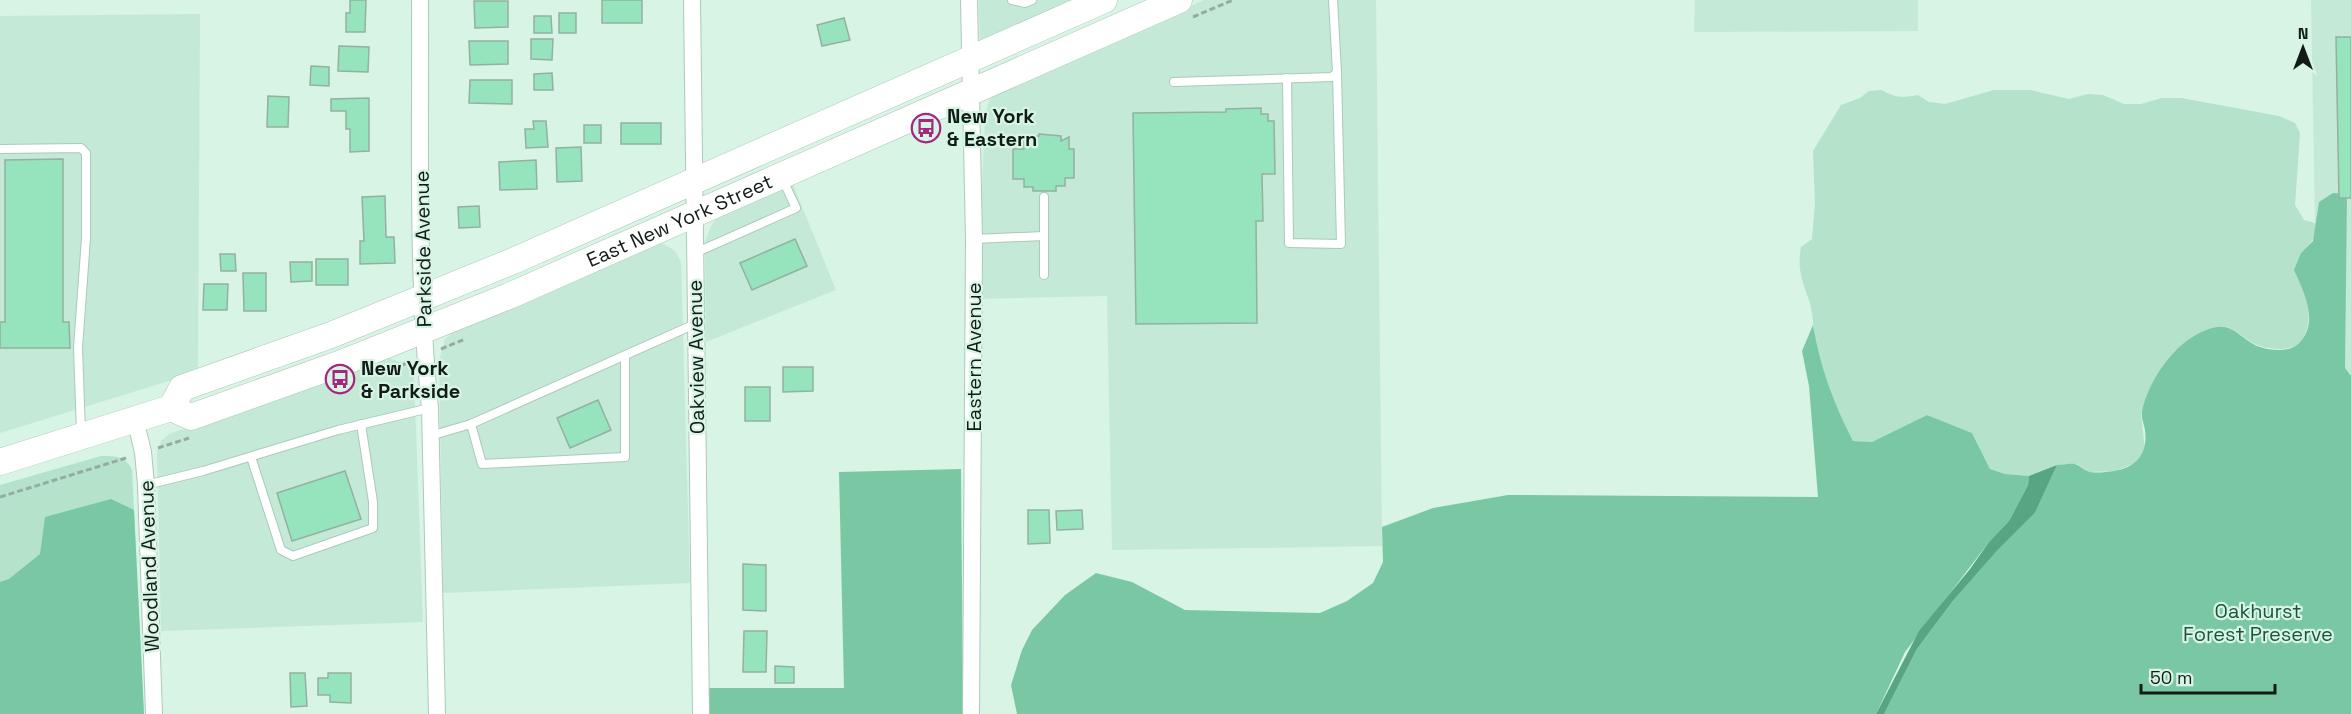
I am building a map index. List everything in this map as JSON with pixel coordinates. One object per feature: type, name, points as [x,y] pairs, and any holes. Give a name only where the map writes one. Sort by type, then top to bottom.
[{"type":"main road","name":"East New York Street","points":[[171,408],[182,388],[269,358],[423,299],[970,59],[1066,12],[1104,0]]},
{"type":"main road","name":"East New York Street","points":[[0,462],[171,408],[191,417],[424,331],[694,215],[1179,0]]},
{"type":"street","name":"Parkside Avenue","points":[[420,0],[423,299],[430,408],[437,714]]},
{"type":"street","name":"Oakview Avenue","points":[[692,0],[701,714]]},
{"type":"street","name":"Eastern Avenue","points":[[969,0],[974,238],[971,714]]},
{"type":"street","name":"Woodland Avenue","points":[[135,419],[143,452],[146,484],[154,714]]},
{"type":"lane","points":[[1012,0],[1025,3],[1032,0]]},
{"type":"lane","points":[[1287,78],[1289,243],[1341,244],[1334,0]]},
{"type":"lane","points":[[1174,82],[1332,77],[1336,72]]},
{"type":"lane","points":[[0,149],[81,148],[86,153],[86,238],[78,348],[81,438]]},
{"type":"lane","points":[[694,253],[796,208],[781,176]]},
{"type":"lane","points":[[1044,197],[1044,275]]},
{"type":"lane","points":[[974,238],[1044,236]]},
{"type":"lane","points":[[430,436],[471,424],[625,358],[696,324]]},
{"type":"lane","points":[[471,424],[482,464],[625,457],[625,358]]},
{"type":"lane","points":[[146,484],[251,457],[361,424],[430,408]]},
{"type":"lane","points":[[251,457],[281,550],[294,556],[373,528],[373,502],[361,424]]},
{"type":"path","points":[[0,497],[123,459]]},
{"type":"shaded area","points":[[979,0],[1080,0],[980,45]]},
{"type":"shaded area","points":[[1204,0],[1376,0],[1382,546],[1112,550],[1107,296],[977,299],[985,118],[989,100],[1000,90]]},
{"type":"shaded area","points":[[1695,0],[1918,0],[1918,31],[1694,32]]},
{"type":"shaded area","points":[[2311,0],[2351,0],[2351,414],[2316,282]]},
{"type":"shaded area","points":[[200,14],[198,372],[0,433],[0,16]]},
{"type":"shaded area","points":[[1882,90],[1899,97],[1918,95],[1929,102],[1945,104],[1994,90],[2030,90],[2069,99],[2088,94],[2103,95],[2124,104],[2141,104],[2162,98],[2181,98],[2279,116],[2295,123],[2300,133],[2295,205],[2304,220],[2315,223],[2312,240],[2301,253],[2308,305],[2305,335],[2296,345],[2282,349],[2256,345],[2228,327],[2183,344],[2162,367],[2141,414],[2145,450],[2137,462],[2116,471],[2089,472],[2077,464],[2057,465],[2029,476],[2005,474],[1990,469],[1972,433],[1927,415],[1872,442],[1853,441],[1842,419],[1821,363],[1816,345],[1811,306],[1801,274],[1800,255],[1801,247],[1812,239],[1815,203],[1813,151],[1841,105],[1860,98],[1869,91]]},
{"type":"shaded area","points":[[792,182],[836,290],[706,342],[705,242],[711,226],[719,215]]},
{"type":"shaded area","points":[[664,244],[675,251],[681,262],[690,583],[443,593],[439,361],[445,339],[460,327],[649,245]]},
{"type":"shaded area","points":[[386,357],[409,365],[414,376],[423,622],[161,631],[157,452],[161,441],[169,434]]},
{"type":"shaded area","points":[[101,456],[123,459],[132,470],[144,714],[0,714],[0,485]]},
{"type":"shaded area","points":[[2057,465],[2035,513],[1996,552],[1952,602],[1917,649],[1884,714],[1876,714],[1919,631],[1989,542],[2009,521],[2028,485],[2029,476]]},
{"type":"green space","name":"Oakhurst Forest Preserve","points":[[2333,193],[2347,194],[2345,368],[2351,376],[2351,714],[1884,714],[1917,649],[1952,602],[1996,552],[2035,513],[2057,465],[2075,464],[2096,473],[2122,469],[2139,458],[2145,446],[2142,414],[2145,400],[2156,376],[2182,344],[2204,331],[2221,327],[2233,330],[2257,346],[2268,349],[2291,348],[2300,342],[2306,334],[2309,316],[2308,306],[2294,270],[2301,253],[2313,241],[2319,202]]},
{"type":"green space","points":[[1813,325],[1829,385],[1853,441],[1872,442],[1927,415],[1972,433],[1990,469],[2005,474],[2029,476],[2028,485],[2009,521],[1989,542],[1905,652],[1876,714],[1017,714],[1011,685],[1022,650],[1032,630],[1065,595],[1096,573],[1132,582],[1185,610],[1320,613],[1347,601],[1373,583],[1383,562],[1382,527],[1433,508],[1508,495],[1818,497],[1809,386],[1802,351]]},
{"type":"green space","points":[[961,469],[963,714],[708,714],[707,688],[844,688],[839,472]]},
{"type":"green space","points":[[111,499],[134,510],[144,714],[0,714],[0,582],[9,579],[40,554],[45,517]]},
{"type":"building","points":[[350,0],[366,0],[365,32],[346,32],[346,13],[350,13]]},
{"type":"building","points":[[602,0],[642,0],[642,23],[602,23]]},
{"type":"building","points":[[474,1],[508,1],[508,27],[475,28]]},
{"type":"building","points":[[559,13],[576,13],[576,33],[559,33]]},
{"type":"building","points":[[534,16],[551,16],[552,33],[534,33]]},
{"type":"building","points":[[844,18],[850,40],[822,46],[817,25]]},
{"type":"building","points":[[2336,37],[2351,37],[2351,198],[2339,198]]},
{"type":"building","points":[[531,39],[553,39],[552,60],[531,59]]},
{"type":"building","points":[[469,41],[508,41],[508,64],[470,65]]},
{"type":"building","points":[[339,46],[369,47],[368,72],[338,71]]},
{"type":"building","points":[[311,66],[329,67],[329,86],[310,85]]},
{"type":"building","points":[[552,73],[553,90],[534,90],[534,74]]},
{"type":"building","points":[[470,80],[512,80],[512,104],[469,103]]},
{"type":"building","points":[[268,96],[289,97],[288,127],[267,127]]},
{"type":"building","points":[[369,98],[369,151],[350,152],[350,129],[346,129],[346,111],[331,111],[331,99]]},
{"type":"building","points":[[1261,108],[1261,114],[1268,114],[1268,121],[1274,121],[1275,174],[1262,174],[1263,221],[1256,221],[1257,323],[1136,324],[1133,113],[1226,112],[1226,109]]},
{"type":"building","points":[[533,121],[546,121],[548,147],[526,148],[525,129],[534,129]]},
{"type":"building","points":[[621,123],[661,123],[661,144],[621,144]]},
{"type":"building","points":[[584,125],[601,125],[601,143],[584,143]]},
{"type":"building","points":[[1039,134],[1061,136],[1061,141],[1069,137],[1069,149],[1074,149],[1074,178],[1065,178],[1065,186],[1056,186],[1056,191],[1033,191],[1033,187],[1024,187],[1024,179],[1013,179],[1013,149],[1024,149],[1024,141],[1033,141],[1033,136],[1039,136]]},
{"type":"building","points":[[581,147],[582,181],[557,182],[556,148]]},
{"type":"building","points":[[63,159],[63,322],[69,322],[70,348],[0,348],[0,322],[5,322],[5,160]]},
{"type":"building","points":[[536,160],[537,189],[500,190],[499,162]]},
{"type":"building","points":[[385,196],[386,237],[394,237],[395,263],[360,264],[360,241],[364,241],[362,197]]},
{"type":"building","points":[[479,206],[480,227],[459,228],[458,207]]},
{"type":"building","points":[[795,239],[807,266],[752,290],[740,263]]},
{"type":"building","points":[[220,254],[235,254],[236,271],[221,271]]},
{"type":"building","points":[[316,259],[348,259],[348,285],[316,285]]},
{"type":"building","points":[[290,262],[312,262],[312,281],[291,282]]},
{"type":"building","points":[[243,273],[266,273],[266,311],[244,311]]},
{"type":"building","points":[[204,284],[228,284],[227,310],[203,310]]},
{"type":"building","points":[[783,367],[813,367],[813,391],[783,392]]},
{"type":"building","points":[[745,387],[770,387],[770,421],[745,421]]},
{"type":"building","points":[[598,400],[611,430],[570,448],[557,418]]},
{"type":"building","points":[[345,471],[361,519],[292,541],[277,493]]},
{"type":"building","points":[[1028,510],[1049,510],[1050,543],[1028,544]]},
{"type":"building","points":[[1082,510],[1083,529],[1057,530],[1056,511]]},
{"type":"building","points":[[743,564],[766,565],[766,611],[743,610]]},
{"type":"building","points":[[744,631],[767,631],[766,672],[743,672]]},
{"type":"building","points":[[775,666],[794,667],[794,683],[775,683]]},
{"type":"building","points":[[290,673],[305,673],[307,706],[291,707]]},
{"type":"building","points":[[328,673],[351,673],[351,703],[330,702],[330,695],[318,695],[318,678],[328,678]]},
{"type":"place","name":"New York & Eastern","points":[[926,128]]},
{"type":"place","name":"New York & Parkside","points":[[340,379]]}]
